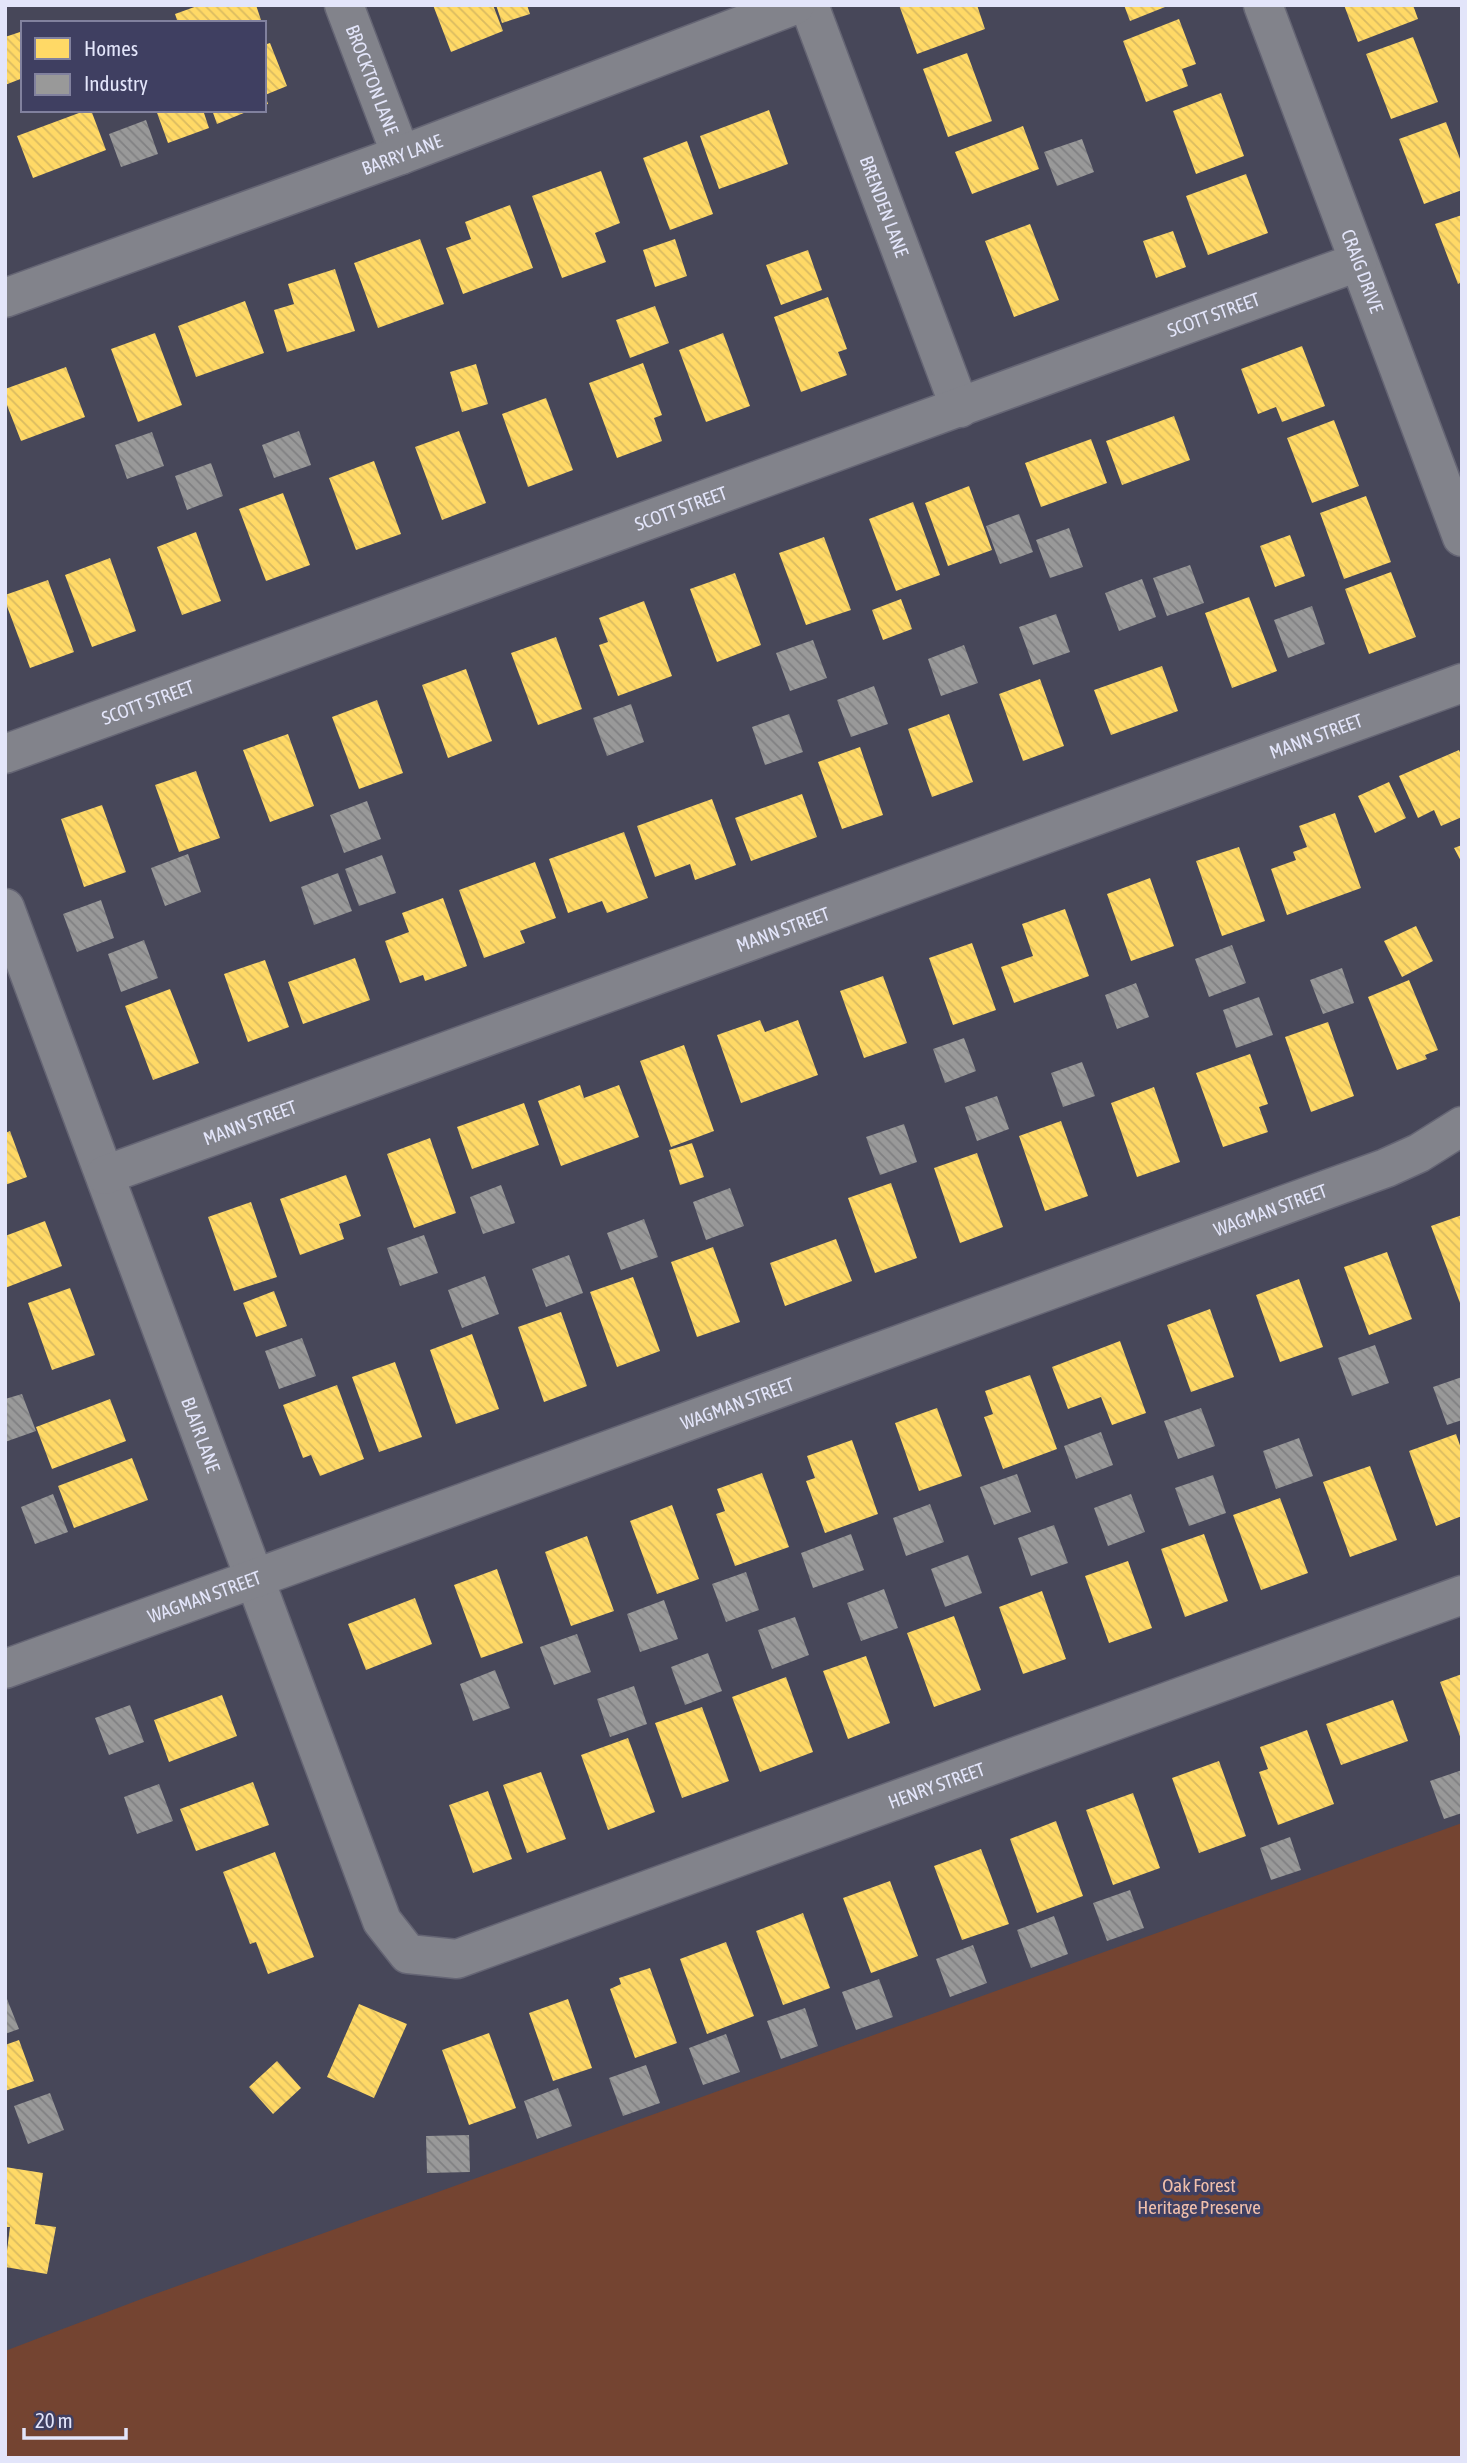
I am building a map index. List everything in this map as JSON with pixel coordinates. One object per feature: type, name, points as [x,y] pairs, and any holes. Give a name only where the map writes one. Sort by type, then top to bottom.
[{"type":"street","name":"BROCKTON LANE","points":[[344,5],[401,155]]},
{"type":"street","name":"BARRY LANE","points":[[5,298],[401,155],[795,5]]},
{"type":"street","name":"BRENDEN LANE","points":[[809,5],[960,408]]},
{"type":"street","name":"CRAIG DRIVE","points":[[1263,5],[1462,537]]},
{"type":"street","name":"SCOTT STREET","points":[[5,754],[1358,262]]},
{"type":"street","name":"MANN STREET","points":[[105,1175],[1462,683]]},
{"type":"street","name":"BLAIR LANE","points":[[5,908],[383,1920],[408,1954]]},
{"type":"street","name":"WAGMAN STREET","points":[[5,1669],[1386,1168],[1419,1153],[1462,1126]]},
{"type":"street","name":"HENRY STREET","points":[[408,1954],[457,1959],[1462,1595]]},
{"type":"green space","name":"Oak Forest Heritage Preserve","points":[[1462,1823],[1462,2458],[5,2458],[5,2351],[144,2298]]},
{"type":"building: Homes","points":[[200,5],[256,5],[261,21],[177,21],[175,14]]},
{"type":"building: Homes","points":[[433,5],[493,5],[503,31],[451,52]]},
{"type":"building: Homes","points":[[496,5],[527,5],[530,14],[502,23]]},
{"type":"building: Homes","points":[[899,5],[977,5],[985,29],[917,54]]},
{"type":"building: Homes","points":[[1124,5],[1170,5],[1130,21]]},
{"type":"building: Homes","points":[[1344,5],[1413,5],[1418,19],[1358,42]]},
{"type":"building: Homes","points":[[1179,19],[1196,64],[1182,69],[1188,86],[1146,102],[1123,41]]},
{"type":"building: Homes","points":[[21,32],[21,79],[5,85],[5,37]]},
{"type":"building: Homes","points":[[1413,37],[1438,102],[1391,119],[1366,54]]},
{"type":"building: Homes","points":[[270,43],[287,86],[266,95],[266,44]]},
{"type":"building: Homes","points":[[967,53],[992,121],[948,137],[923,69]]},
{"type":"building: Homes","points":[[1221,93],[1244,156],[1196,174],[1173,111]]},
{"type":"building: Homes","points":[[769,110],[788,164],[719,189],[700,136]]},
{"type":"building: Homes","points":[[82,112],[92,112],[106,150],[33,178],[17,136]]},
{"type":"building: Homes","points":[[157,112],[204,112],[209,128],[168,143]]},
{"type":"building: Homes","points":[[213,112],[246,112],[217,124]]},
{"type":"building: Homes","points":[[1446,122],[1462,164],[1462,190],[1424,204],[1399,139]]},
{"type":"building: Homes","points":[[1023,126],[1039,169],[972,194],[955,152]]},
{"type":"building: Homes","points":[[687,141],[713,214],[670,230],[643,158]]},
{"type":"building: Homes","points":[[601,171],[620,223],[595,233],[606,262],[562,278],[532,196]]},
{"type":"building: Homes","points":[[1246,174],[1268,233],[1208,255],[1186,196]]},
{"type":"building: Homes","points":[[510,205],[533,268],[463,294],[446,248],[471,239],[465,222]]},
{"type":"building: Homes","points":[[1462,215],[1462,282],[1458,284],[1435,224]]},
{"type":"building: Homes","points":[[1030,224],[1059,300],[1014,317],[985,241]]},
{"type":"building: Homes","points":[[1173,231],[1186,267],[1156,278],[1143,241]]},
{"type":"building: Homes","points":[[420,239],[444,304],[378,328],[354,263]]},
{"type":"building: Homes","points":[[675,239],[687,276],[655,287],[643,250]]},
{"type":"building: Homes","points":[[808,250],[822,290],[781,305],[766,265]]},
{"type":"building: Homes","points":[[335,269],[355,331],[287,352],[274,310],[294,304],[288,284]]},
{"type":"building: Homes","points":[[828,297],[847,349],[838,352],[847,375],[801,392],[774,317]]},
{"type":"building: Homes","points":[[245,301],[264,353],[196,377],[178,326]]},
{"type":"building: Homes","points":[[655,306],[669,343],[630,358],[616,320]]},
{"type":"building: Homes","points":[[155,333],[182,405],[138,422],[111,349]]},
{"type":"building: Homes","points":[[723,333],[750,406],[706,422],[679,350]]},
{"type":"building: Homes","points":[[1302,346],[1325,406],[1282,422],[1276,407],[1258,414],[1241,369]]},
{"type":"building: Homes","points":[[643,363],[662,415],[654,418],[662,441],[617,458],[589,383]]},
{"type":"building: Homes","points":[[476,364],[488,404],[462,412],[450,372]]},
{"type":"building: Homes","points":[[66,367],[85,417],[21,441],[5,400],[5,389]]},
{"type":"building: Homes","points":[[546,398],[573,470],[528,487],[502,414]]},
{"type":"building: Homes","points":[[1174,416],[1190,460],[1122,485],[1106,441]]},
{"type":"building: Homes","points":[[1334,420],[1359,486],[1312,503],[1287,438]]},
{"type":"building: Homes","points":[[459,431],[486,503],[442,520],[415,447]]},
{"type":"building: Homes","points":[[1091,439],[1107,483],[1041,507],[1025,463]]},
{"type":"building: Homes","points":[[374,461],[401,534],[356,550],[329,478]]},
{"type":"building: Homes","points":[[969,486],[992,550],[948,566],[925,503]]},
{"type":"building: Homes","points":[[283,493],[310,565],[266,581],[239,509]]},
{"type":"building: Homes","points":[[1366,496],[1391,562],[1344,579],[1320,513]]},
{"type":"building: Homes","points":[[913,502],[940,575],[896,591],[869,519]]},
{"type":"building: Homes","points":[[196,532],[221,601],[182,615],[157,547]]},
{"type":"building: Homes","points":[[1290,535],[1305,576],[1275,587],[1260,546]]},
{"type":"building: Homes","points":[[824,537],[851,610],[806,625],[779,553]]},
{"type":"building: Homes","points":[[110,558],[136,631],[92,647],[65,575]]},
{"type":"building: Homes","points":[[1391,572],[1416,637],[1369,654],[1345,589]]},
{"type":"building: Homes","points":[[735,573],[761,645],[717,662],[690,589]]},
{"type":"building: Homes","points":[[48,580],[74,652],[30,668],[5,595]]},
{"type":"building: Homes","points":[[1249,597],[1277,671],[1232,688],[1205,613]]},
{"type":"building: Homes","points":[[901,599],[912,629],[883,640],[872,610]]},
{"type":"building: Homes","points":[[644,601],[672,676],[618,696],[599,645],[608,642],[599,618]]},
{"type":"building: Homes","points":[[556,637],[582,709],[538,725],[511,653]]},
{"type":"building: Homes","points":[[1162,666],[1178,711],[1111,735],[1094,690]]},
{"type":"building: Homes","points":[[466,669],[492,741],[448,758],[422,685]]},
{"type":"building: Homes","points":[[1040,679],[1064,746],[1023,761],[999,694]]},
{"type":"building: Homes","points":[[377,700],[403,773],[359,789],[332,717]]},
{"type":"building: Homes","points":[[949,714],[973,782],[932,797],[908,729]]},
{"type":"building: Homes","points":[[288,734],[314,806],[270,822],[243,750]]},
{"type":"building: Homes","points":[[860,747],[883,815],[842,829],[818,762]]},
{"type":"building: Homes","points":[[1459,750],[1462,757],[1462,817],[1441,826],[1434,810],[1418,818],[1399,776]]},
{"type":"building: Homes","points":[[196,771],[220,838],[179,852],[155,785]]},
{"type":"building: Homes","points":[[1389,782],[1406,818],[1375,833],[1358,796]]},
{"type":"building: Homes","points":[[802,794],[817,837],[751,861],[735,818]]},
{"type":"building: Homes","points":[[712,799],[736,865],[695,880],[690,864],[655,877],[637,826]]},
{"type":"building: Homes","points":[[102,805],[126,872],[84,887],[61,819]]},
{"type":"building: Homes","points":[[1335,813],[1361,888],[1287,915],[1271,869],[1296,860],[1293,852],[1307,847],[1299,826]]},
{"type":"building: Homes","points":[[624,832],[648,898],[607,913],[602,901],[568,913],[549,859]]},
{"type":"building: Homes","points":[[1462,845],[1462,863],[1454,848]]},
{"type":"building: Homes","points":[[1239,847],[1265,921],[1222,936],[1196,861]]},
{"type":"building: Homes","points":[[535,862],[556,918],[520,931],[525,943],[484,958],[459,890]]},
{"type":"building: Homes","points":[[1150,878],[1174,946],[1131,961],[1107,894]]},
{"type":"building: Homes","points":[[443,898],[467,966],[425,981],[423,975],[400,983],[385,941],[409,932],[402,913]]},
{"type":"building: Homes","points":[[1065,909],[1089,976],[1014,1003],[1001,967],[1033,956],[1022,924]]},
{"type":"building: Homes","points":[[1416,926],[1433,961],[1402,977],[1384,941]]},
{"type":"building: Homes","points":[[972,943],[996,1010],[953,1025],[929,958]]},
{"type":"building: Homes","points":[[355,958],[370,1000],[303,1024],[288,982]]},
{"type":"building: Homes","points":[[265,960],[289,1027],[248,1042],[224,974]]},
{"type":"building: Homes","points":[[883,976],[907,1043],[864,1058],[840,991]]},
{"type":"building: Homes","points":[[1409,980],[1438,1050],[1425,1055],[1427,1059],[1397,1070],[1368,997]]},
{"type":"building: Homes","points":[[170,989],[199,1063],[153,1080],[125,1006]]},
{"type":"building: Homes","points":[[760,1020],[765,1032],[798,1020],[818,1075],[741,1103],[717,1035]]},
{"type":"building: Homes","points":[[1328,1022],[1354,1096],[1311,1112],[1285,1037]]},
{"type":"building: Homes","points":[[684,1045],[714,1131],[671,1147],[640,1061]]},
{"type":"building: Homes","points":[[1250,1054],[1268,1104],[1259,1107],[1268,1132],[1223,1147],[1196,1073]]},
{"type":"building: Homes","points":[[580,1085],[584,1098],[619,1085],[639,1137],[561,1166],[538,1101]]},
{"type":"building: Homes","points":[[1154,1087],[1180,1162],[1137,1177],[1111,1103]]},
{"type":"building: Homes","points":[[524,1103],[539,1145],[472,1169],[457,1127]]},
{"type":"building: Homes","points":[[1061,1121],[1088,1196],[1045,1211],[1019,1136]]},
{"type":"building: Homes","points":[[10,1131],[27,1177],[5,1185],[5,1133]]},
{"type":"building: Homes","points":[[430,1138],[456,1213],[414,1228],[387,1154]]},
{"type":"building: Homes","points":[[692,1143],[704,1177],[680,1185],[669,1150]]},
{"type":"building: Homes","points":[[977,1153],[1003,1227],[960,1243],[934,1168]]},
{"type":"building: Homes","points":[[346,1175],[361,1216],[339,1224],[344,1239],[300,1255],[280,1199]]},
{"type":"building: Homes","points":[[891,1183],[917,1258],[875,1273],[848,1198]]},
{"type":"building: Homes","points":[[251,1202],[277,1277],[234,1291],[208,1217]]},
{"type":"building: Homes","points":[[1462,1215],[1462,1302],[1460,1303],[1431,1226]]},
{"type":"building: Homes","points":[[45,1221],[62,1266],[5,1288],[5,1236]]},
{"type":"building: Homes","points":[[836,1239],[852,1281],[785,1306],[770,1263]]},
{"type":"building: Homes","points":[[713,1247],[740,1322],[697,1337],[671,1262]]},
{"type":"building: Homes","points":[[1387,1252],[1412,1319],[1369,1335],[1344,1267]]},
{"type":"building: Homes","points":[[633,1277],[660,1351],[617,1367],[590,1292]]},
{"type":"building: Homes","points":[[1299,1279],[1323,1347],[1280,1362],[1256,1295]]},
{"type":"building: Homes","points":[[70,1288],[95,1355],[52,1370],[28,1303]]},
{"type":"building: Homes","points":[[274,1291],[287,1326],[256,1337],[243,1303]]},
{"type":"building: Homes","points":[[1210,1309],[1234,1377],[1191,1392],[1167,1325]]},
{"type":"building: Homes","points":[[561,1312],[587,1386],[544,1402],[518,1327]]},
{"type":"building: Homes","points":[[472,1334],[499,1409],[456,1424],[430,1350]]},
{"type":"building: Homes","points":[[1120,1341],[1146,1413],[1112,1425],[1101,1397],[1068,1409],[1052,1367]]},
{"type":"building: Homes","points":[[395,1362],[422,1437],[379,1452],[352,1377]]},
{"type":"building: Homes","points":[[1030,1375],[1057,1449],[1003,1469],[984,1417],[993,1414],[985,1391]]},
{"type":"building: Homes","points":[[337,1385],[364,1459],[320,1476],[311,1455],[303,1458],[283,1405]]},
{"type":"building: Homes","points":[[110,1399],[126,1441],[52,1469],[36,1427]]},
{"type":"building: Homes","points":[[937,1408],[962,1476],[919,1491],[895,1423]]},
{"type":"building: Homes","points":[[1456,1434],[1462,1451],[1462,1516],[1436,1526],[1409,1451]]},
{"type":"building: Homes","points":[[852,1440],[878,1514],[825,1533],[806,1481],[815,1478],[807,1456]]},
{"type":"building: Homes","points":[[132,1458],[148,1500],[74,1528],[58,1486]]},
{"type":"building: Homes","points":[[1370,1466],[1397,1540],[1350,1557],[1323,1482]]},
{"type":"building: Homes","points":[[762,1473],[789,1547],[735,1566],[716,1514],[725,1511],[717,1489]]},
{"type":"building: Homes","points":[[1280,1498],[1308,1573],[1261,1590],[1233,1515]]},
{"type":"building: Homes","points":[[672,1505],[699,1579],[657,1594],[630,1521]]},
{"type":"building: Homes","points":[[1204,1534],[1228,1601],[1185,1617],[1161,1549]]},
{"type":"building: Homes","points":[[587,1536],[614,1611],[571,1626],[545,1552]]},
{"type":"building: Homes","points":[[1128,1561],[1152,1628],[1109,1643],[1085,1576]]},
{"type":"building: Homes","points":[[497,1569],[523,1643],[481,1658],[454,1585]]},
{"type":"building: Homes","points":[[1042,1591],[1066,1659],[1023,1674],[999,1607]]},
{"type":"building: Homes","points":[[415,1598],[432,1644],[366,1670],[348,1624]]},
{"type":"building: Homes","points":[[954,1616],[981,1690],[934,1707],[907,1633]]},
{"type":"building: Homes","points":[[866,1656],[890,1723],[848,1739],[823,1671]]},
{"type":"building: Homes","points":[[1462,1674],[1462,1739],[1461,1739],[1440,1682]]},
{"type":"building: Homes","points":[[786,1677],[813,1752],[760,1772],[732,1697]]},
{"type":"building: Homes","points":[[222,1695],[237,1736],[169,1762],[154,1720]]},
{"type":"building: Homes","points":[[1393,1700],[1408,1741],[1341,1765],[1326,1724]]},
{"type":"building: Homes","points":[[702,1707],[729,1781],[682,1798],[655,1723]]},
{"type":"building: Homes","points":[[1307,1730],[1334,1804],[1278,1825],[1259,1772],[1268,1769],[1260,1747]]},
{"type":"building: Homes","points":[[628,1738],[655,1812],[608,1830],[581,1755]]},
{"type":"building: Homes","points":[[1219,1761],[1246,1836],[1199,1853],[1172,1778]]},
{"type":"building: Homes","points":[[541,1772],[566,1839],[527,1853],[503,1785]]},
{"type":"building: Homes","points":[[253,1782],[269,1825],[196,1851],[180,1809]]},
{"type":"building: Homes","points":[[488,1791],[512,1859],[473,1873],[449,1805]]},
{"type":"building: Homes","points":[[1133,1793],[1160,1868],[1113,1885],[1086,1810]]},
{"type":"building: Homes","points":[[1056,1821],[1083,1896],[1037,1913],[1010,1839]]},
{"type":"building: Homes","points":[[981,1849],[1009,1924],[962,1940],[934,1866]]},
{"type":"building: Homes","points":[[275,1852],[314,1957],[268,1974],[256,1942],[250,1944],[223,1872]]},
{"type":"building: Homes","points":[[890,1881],[918,1956],[871,1973],[843,1898]]},
{"type":"building: Homes","points":[[803,1913],[830,1988],[783,2005],[756,1931]]},
{"type":"building: Homes","points":[[726,1942],[754,2016],[707,2034],[680,1959]]},
{"type":"building: Homes","points":[[650,1968],[677,2043],[635,2058],[610,1989],[621,1984],[619,1978]]},
{"type":"building: Homes","points":[[568,1999],[592,2068],[553,2081],[529,2013]]},
{"type":"building: Homes","points":[[359,2004],[407,2024],[374,2098],[327,2077]]},
{"type":"building: Homes","points":[[489,2033],[516,2108],[469,2125],[442,2050]]},
{"type":"building: Homes","points":[[19,2040],[34,2081],[5,2091],[5,2045]]},
{"type":"building: Homes","points":[[277,2061],[301,2088],[273,2114],[249,2087]]},
{"type":"building: Homes","points":[[5,2167],[43,2173],[35,2224],[56,2227],[47,2274],[5,2267],[10,2227],[5,2227]]},
{"type":"building: Industry","points":[[146,120],[158,154],[121,167],[109,134]]},
{"type":"building: Industry","points":[[1082,139],[1094,172],[1057,186],[1044,152]]},
{"type":"building: Industry","points":[[299,431],[311,465],[274,478],[262,445]]},
{"type":"building: Industry","points":[[152,432],[164,466],[127,479],[115,445]]},
{"type":"building: Industry","points":[[211,463],[223,496],[187,510],[175,476]]},
{"type":"building: Industry","points":[[1019,514],[1033,552],[1000,564],[986,526]]},
{"type":"building: Industry","points":[[1069,528],[1083,567],[1050,578],[1036,540]]},
{"type":"building: Industry","points":[[1190,565],[1204,603],[1167,616],[1153,578]]},
{"type":"building: Industry","points":[[1142,579],[1156,617],[1119,631],[1105,593]]},
{"type":"building: Industry","points":[[1312,606],[1325,644],[1288,658],[1274,620]]},
{"type":"building: Industry","points":[[1056,614],[1070,652],[1033,665],[1019,627]]},
{"type":"building: Industry","points":[[813,640],[827,678],[790,691],[776,653]]},
{"type":"building: Industry","points":[[964,645],[978,683],[941,696],[928,659]]},
{"type":"building: Industry","points":[[874,686],[888,724],[851,737],[837,700]]},
{"type":"building: Industry","points":[[631,704],[644,742],[607,756],[593,718]]},
{"type":"building: Industry","points":[[789,714],[803,752],[765,765],[752,727]]},
{"type":"building: Industry","points":[[367,801],[381,839],[344,853],[330,815]]},
{"type":"building: Industry","points":[[188,854],[201,892],[165,906],[151,868]]},
{"type":"building: Industry","points":[[382,855],[396,893],[359,906],[345,869]]},
{"type":"building: Industry","points":[[338,873],[352,911],[314,925],[301,887]]},
{"type":"building: Industry","points":[[101,900],[114,938],[77,952],[63,914]]},
{"type":"building: Industry","points":[[144,940],[158,978],[121,992],[108,954]]},
{"type":"building: Industry","points":[[1232,945],[1246,983],[1209,997],[1195,959]]},
{"type":"building: Industry","points":[[1342,968],[1354,1003],[1323,1014],[1310,980]]},
{"type":"building: Industry","points":[[1136,983],[1149,1017],[1117,1029],[1105,995]]},
{"type":"building: Industry","points":[[1259,997],[1273,1035],[1236,1048],[1223,1010]]},
{"type":"building: Industry","points":[[964,1038],[976,1071],[945,1083],[933,1049]]},
{"type":"building: Industry","points":[[1082,1062],[1095,1096],[1063,1107],[1051,1073]]},
{"type":"building: Industry","points":[[997,1096],[1009,1129],[977,1141],[965,1107]]},
{"type":"building: Industry","points":[[904,1124],[917,1162],[880,1175],[866,1137]]},
{"type":"building: Industry","points":[[501,1185],[515,1223],[483,1234],[470,1197]]},
{"type":"building: Industry","points":[[730,1188],[744,1226],[706,1240],[693,1202]]},
{"type":"building: Industry","points":[[644,1219],[658,1257],[621,1270],[607,1233]]},
{"type":"building: Industry","points":[[424,1235],[438,1273],[400,1286],[387,1248]]},
{"type":"building: Industry","points":[[569,1255],[583,1293],[546,1307],[532,1269]]},
{"type":"building: Industry","points":[[485,1276],[499,1314],[462,1328],[448,1290]]},
{"type":"building: Industry","points":[[302,1338],[316,1376],[279,1389],[265,1351]]},
{"type":"building: Industry","points":[[1375,1345],[1389,1383],[1352,1396],[1338,1358]]},
{"type":"building: Industry","points":[[1462,1377],[1462,1420],[1447,1425],[1433,1387]]},
{"type":"building: Industry","points":[[22,1394],[36,1431],[5,1442],[5,1399]]},
{"type":"building: Industry","points":[[1201,1408],[1215,1446],[1178,1459],[1164,1421]]},
{"type":"building: Industry","points":[[1101,1432],[1113,1465],[1076,1479],[1064,1446]]},
{"type":"building: Industry","points":[[1299,1438],[1313,1476],[1276,1489],[1263,1451]]},
{"type":"building: Industry","points":[[1017,1474],[1031,1512],[994,1525],[980,1487]]},
{"type":"building: Industry","points":[[1213,1475],[1226,1513],[1189,1526],[1175,1488]]},
{"type":"building: Industry","points":[[53,1494],[68,1532],[35,1544],[21,1507]]},
{"type":"building: Industry","points":[[1131,1494],[1145,1532],[1108,1546],[1094,1508]]},
{"type":"building: Industry","points":[[930,1504],[944,1542],[906,1556],[893,1518]]},
{"type":"building: Industry","points":[[1054,1525],[1068,1563],[1031,1576],[1018,1538]]},
{"type":"building: Industry","points":[[851,1534],[864,1570],[813,1588],[801,1553]]},
{"type":"building: Industry","points":[[968,1555],[982,1593],[945,1607],[931,1569]]},
{"type":"building: Industry","points":[[746,1572],[759,1610],[726,1622],[712,1584]]},
{"type":"building: Industry","points":[[884,1589],[898,1628],[861,1641],[847,1603]]},
{"type":"building: Industry","points":[[664,1600],[678,1639],[640,1652],[627,1614]]},
{"type":"building: Industry","points":[[795,1617],[809,1655],[772,1669],[758,1630]]},
{"type":"building: Industry","points":[[577,1634],[591,1672],[554,1685],[540,1647]]},
{"type":"building: Industry","points":[[708,1653],[722,1691],[685,1705],[671,1667]]},
{"type":"building: Industry","points":[[495,1670],[510,1708],[473,1721],[460,1684]]},
{"type":"building: Industry","points":[[634,1686],[647,1724],[610,1737],[597,1699]]},
{"type":"building: Industry","points":[[130,1705],[144,1742],[109,1755],[95,1718]]},
{"type":"building: Industry","points":[[1462,1770],[1462,1813],[1444,1819],[1430,1781]]},
{"type":"building: Industry","points":[[159,1784],[173,1821],[137,1834],[124,1797]]},
{"type":"building: Industry","points":[[1290,1837],[1301,1870],[1271,1880],[1260,1848]]},
{"type":"building: Industry","points":[[1130,1890],[1144,1928],[1107,1941],[1093,1903]]},
{"type":"building: Industry","points":[[1054,1916],[1068,1954],[1031,1968],[1017,1930]]},
{"type":"building: Industry","points":[[973,1945],[987,1983],[950,1997],[936,1959]]},
{"type":"building: Industry","points":[[879,1979],[893,2017],[856,2030],[842,1992]]},
{"type":"building: Industry","points":[[5,1994],[19,2029],[5,2034]]},
{"type":"building: Industry","points":[[805,2008],[818,2046],[781,2059],[767,2021]]},
{"type":"building: Industry","points":[[726,2034],[740,2072],[703,2085],[689,2048]]},
{"type":"building: Industry","points":[[646,2065],[660,2103],[623,2116],[609,2078]]},
{"type":"building: Industry","points":[[558,2088],[572,2126],[537,2139],[524,2101]]},
{"type":"building: Industry","points":[[50,2093],[64,2130],[28,2144],[14,2106]]},
{"type":"building: Industry","points":[[469,2135],[470,2172],[427,2173],[426,2136]]}]
